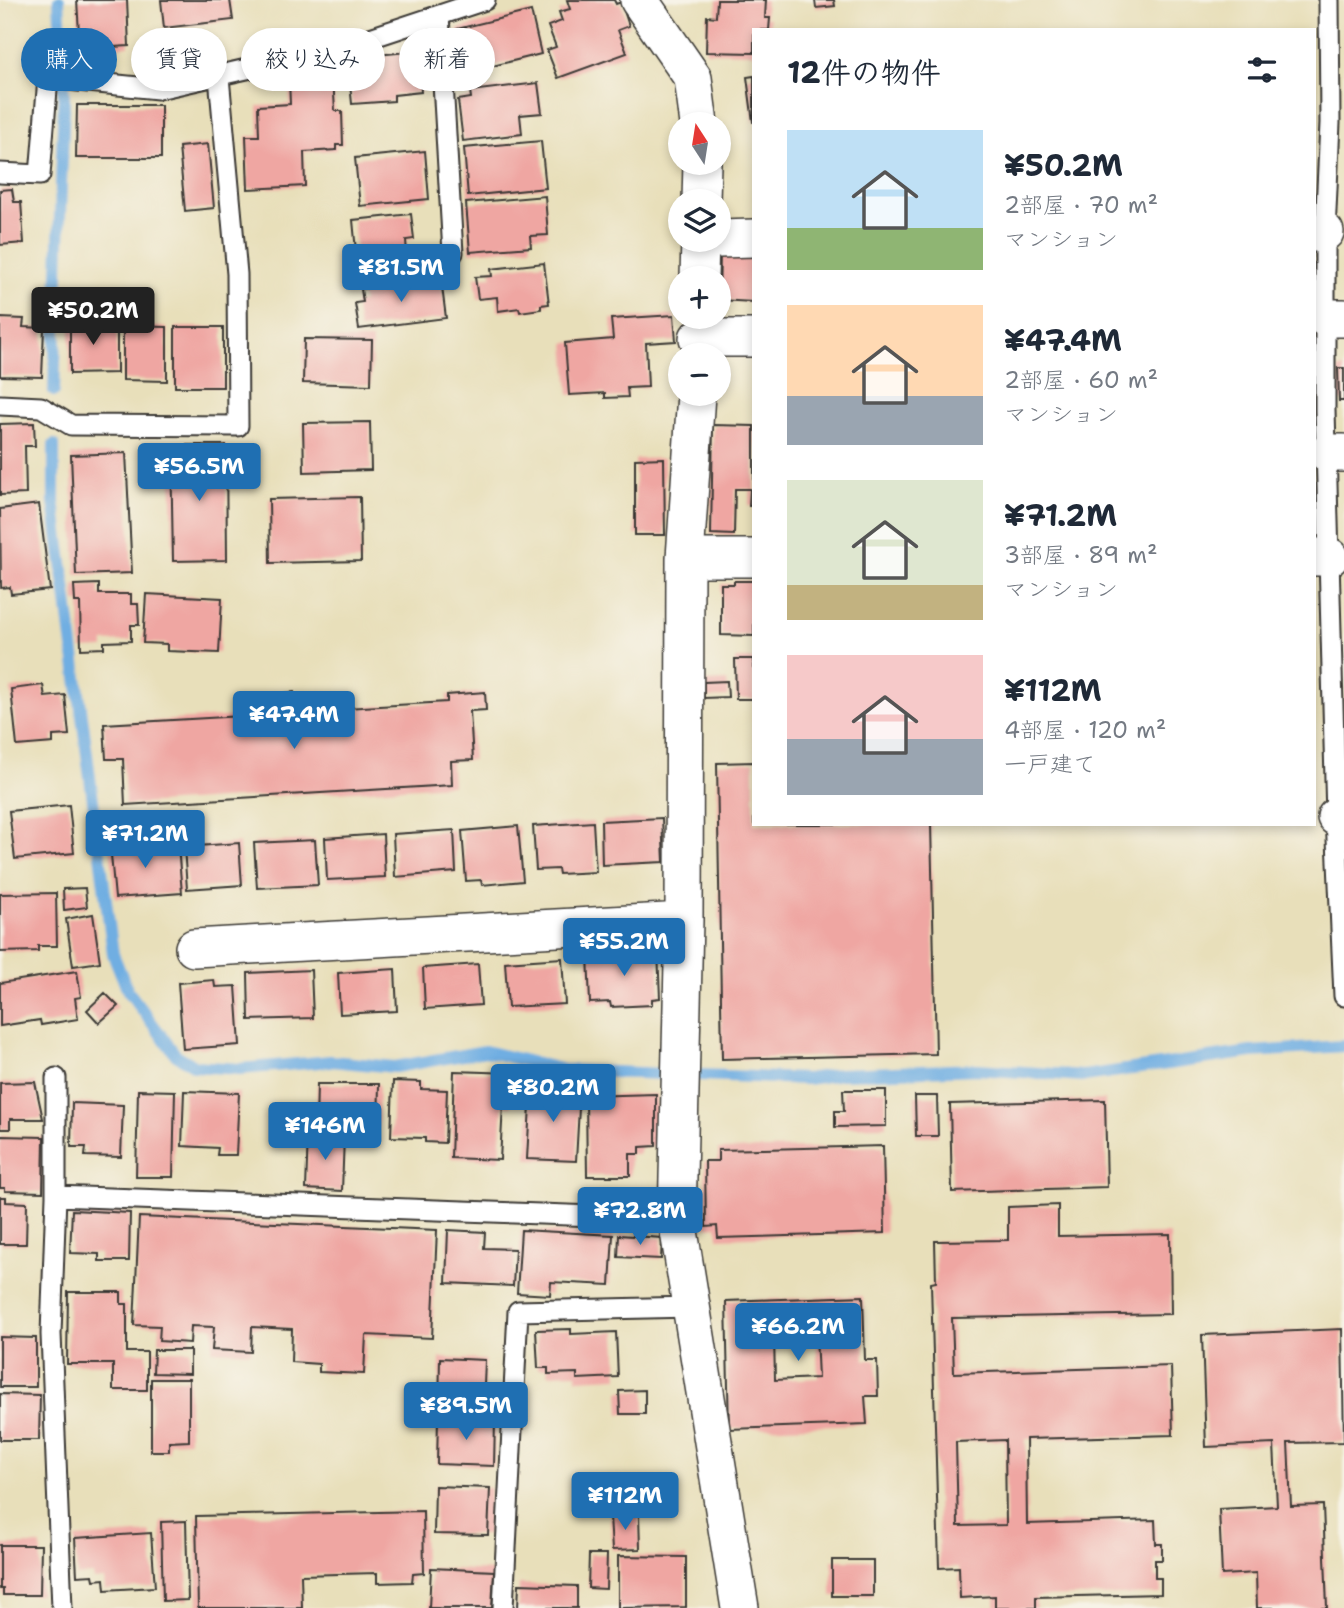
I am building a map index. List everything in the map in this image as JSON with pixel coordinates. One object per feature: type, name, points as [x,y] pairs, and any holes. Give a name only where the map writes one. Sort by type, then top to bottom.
[{"type":"street","points":[[639,0],[693,78],[697,112]]},
{"type":"street","points":[[731,239],[752,238]]},
{"type":"street","points":[[697,337],[752,338]]},
{"type":"street","points":[[695,406],[685,558],[684,921],[677,1219],[740,1608]]},
{"type":"street","points":[[685,558],[752,558]]},
{"type":"street","points":[[194,948],[684,921]]},
{"type":"lane","points":[[227,75],[340,48],[485,0]]},
{"type":"lane","points":[[1329,0],[1330,123],[1320,232],[1335,318],[1335,453],[1322,556],[1340,817],[1344,996]]},
{"type":"lane","points":[[439,15],[453,253]]},
{"type":"lane","points":[[0,173],[40,175],[48,78],[131,86]]},
{"type":"lane","points":[[0,405],[41,407],[71,425],[238,426],[237,274],[220,91]]},
{"type":"lane","points":[[56,1078],[56,1196],[51,1334],[62,1608]]},
{"type":"lane","points":[[56,1196],[677,1219]]},
{"type":"lane","points":[[503,1608],[518,1311],[691,1307]]},
{"type":"building","points":[[77,0],[127,0],[129,46],[117,47],[117,28],[79,28]]},
{"type":"building","points":[[161,0],[230,0],[233,20],[164,28]]},
{"type":"building","points":[[567,0],[614,0],[616,4],[621,2],[629,26],[618,30],[627,53],[558,78],[547,50],[556,47],[548,26],[562,21],[559,12],[570,9]]},
{"type":"building","points":[[717,0],[766,0],[765,18],[770,18],[769,28],[752,28],[752,53],[706,52],[707,16],[716,17]]},
{"type":"building","points":[[815,0],[834,0],[835,6],[816,8]]},
{"type":"building","points":[[531,11],[541,54],[495,65],[495,28],[461,28]]},
{"type":"building","points":[[399,53],[399,91],[421,92],[394,95],[394,101],[352,104],[351,91],[385,91],[385,54]]},
{"type":"building","points":[[752,76],[752,114],[747,77]]},
{"type":"building","points":[[538,83],[542,113],[520,115],[522,134],[463,141],[458,100],[471,98],[470,91],[495,91],[495,88]]},
{"type":"building","points":[[289,91],[334,91],[335,111],[342,111],[343,145],[336,145],[336,150],[304,152],[305,186],[248,189],[246,136],[259,136],[258,106],[290,104]]},
{"type":"building","points":[[77,105],[161,105],[161,158],[76,158]]},
{"type":"building","points":[[541,141],[546,188],[468,196],[464,148]]},
{"type":"building","points":[[208,144],[214,208],[185,211],[179,147]]},
{"type":"building","points":[[425,151],[429,199],[360,206],[355,158]]},
{"type":"building","points":[[12,189],[14,202],[21,202],[24,243],[0,245],[0,190]]},
{"type":"building","points":[[545,196],[548,235],[530,236],[531,247],[470,252],[466,203]]},
{"type":"building","points":[[411,214],[414,239],[406,240],[408,267],[358,272],[353,220]]},
{"type":"building","points":[[720,253],[752,254],[752,302],[731,301],[731,266],[720,266]]},
{"type":"building","points":[[544,263],[549,304],[541,305],[541,309],[498,311],[497,297],[478,299],[475,277],[492,276],[491,269]]},
{"type":"building","points":[[441,279],[446,318],[359,329],[355,303],[363,302],[361,289]]},
{"type":"building","points":[[668,315],[668,329],[675,329],[676,341],[646,343],[648,387],[627,388],[628,397],[605,398],[605,393],[569,395],[565,343],[613,339],[611,319]]},
{"type":"building","points":[[0,318],[24,319],[23,327],[44,328],[42,377],[0,376]]},
{"type":"building","points":[[70,321],[117,321],[117,373],[70,374]]},
{"type":"building","points":[[123,326],[167,327],[167,381],[123,380]]},
{"type":"building","points":[[175,327],[223,327],[223,387],[175,387]]},
{"type":"building","points":[[304,339],[372,340],[371,385],[303,383]]},
{"type":"building","points":[[1338,368],[1344,368],[1344,401],[1339,401]]},
{"type":"building","points":[[370,422],[371,470],[304,472],[303,423]]},
{"type":"building","points":[[34,423],[35,446],[25,446],[26,494],[0,495],[0,424]]},
{"type":"building","points":[[713,425],[752,426],[752,506],[749,506],[750,489],[735,489],[734,535],[711,534]]},
{"type":"building","points":[[171,445],[226,445],[227,560],[173,561]]},
{"type":"building","points":[[126,453],[132,573],[76,575],[71,455]]},
{"type":"building","points":[[664,458],[665,535],[635,535],[635,459]]},
{"type":"building","points":[[360,497],[361,561],[270,563],[269,499]]},
{"type":"building","points":[[39,504],[50,590],[11,594],[10,587],[1,588],[0,509]]},
{"type":"building","points":[[734,581],[752,581],[752,636],[721,635],[721,584],[734,584]]},
{"type":"building","points":[[99,584],[99,594],[131,594],[131,604],[138,604],[139,625],[131,625],[131,641],[104,642],[104,648],[81,649],[80,602],[75,602],[74,585]]},
{"type":"building","points":[[146,594],[222,598],[219,653],[167,651],[167,644],[143,643]]},
{"type":"building","points":[[735,659],[752,659],[752,699],[736,699]]},
{"type":"building","points":[[727,681],[728,697],[704,698],[704,682]]},
{"type":"building","points":[[43,685],[45,697],[65,695],[69,735],[53,736],[53,743],[17,746],[11,689]]},
{"type":"building","points":[[294,692],[295,711],[447,702],[447,695],[485,692],[486,710],[470,711],[473,760],[451,761],[452,785],[125,805],[123,759],[106,759],[104,724],[276,714],[275,694]]},
{"type":"building","points":[[752,762],[752,826],[931,826],[936,1054],[722,1059],[717,763]]},
{"type":"building","points":[[69,805],[74,853],[15,859],[9,811]]},
{"type":"building","points":[[662,818],[664,862],[602,865],[601,821]]},
{"type":"building","points":[[593,822],[596,872],[559,874],[558,869],[536,870],[533,826]]},
{"type":"building","points":[[518,826],[523,881],[482,885],[481,880],[466,881],[462,831]]},
{"type":"building","points":[[454,830],[456,872],[395,877],[393,834]]},
{"type":"building","points":[[383,834],[385,877],[327,880],[325,838]]},
{"type":"building","points":[[152,840],[153,847],[178,846],[182,893],[115,898],[110,844]]},
{"type":"building","points":[[315,840],[318,885],[257,888],[254,843]]},
{"type":"building","points":[[239,843],[242,885],[187,889],[184,847]]},
{"type":"building","points":[[85,888],[87,907],[64,910],[63,889]]},
{"type":"building","points":[[56,893],[57,946],[38,946],[38,951],[0,952],[0,894]]},
{"type":"building","points":[[93,914],[100,962],[73,966],[66,919]]},
{"type":"building","points":[[658,951],[660,998],[652,999],[652,1005],[611,1007],[610,1002],[590,1003],[588,954]]},
{"type":"building","points":[[562,958],[565,1004],[508,1007],[505,962]]},
{"type":"building","points":[[478,964],[481,1005],[425,1009],[423,968]]},
{"type":"building","points":[[395,969],[397,1011],[340,1014],[338,973]]},
{"type":"building","points":[[311,970],[313,1018],[249,1020],[248,973]]},
{"type":"building","points":[[77,971],[81,997],[75,998],[78,1019],[41,1025],[40,1020],[0,1026],[0,983]]},
{"type":"building","points":[[214,980],[215,987],[236,986],[240,1045],[183,1049],[178,983]]},
{"type":"building","points":[[105,993],[118,1006],[99,1023],[87,1010]]},
{"type":"building","points":[[454,1071],[512,1073],[511,1106],[503,1105],[500,1160],[451,1158]]},
{"type":"building","points":[[393,1081],[421,1082],[421,1089],[447,1090],[445,1143],[425,1142],[425,1138],[391,1137]]},
{"type":"building","points":[[35,1082],[43,1119],[10,1119],[10,1129],[0,1129],[0,1083]]},
{"type":"building","points":[[317,1084],[379,1084],[378,1127],[360,1127],[359,1131],[334,1131],[334,1125],[316,1125]]},
{"type":"building","points":[[531,1087],[580,1090],[576,1161],[527,1159]]},
{"type":"building","points":[[138,1090],[175,1091],[173,1177],[136,1177]]},
{"type":"building","points":[[843,1090],[886,1090],[886,1126],[835,1127],[835,1111],[844,1111]]},
{"type":"building","points":[[184,1091],[239,1093],[236,1155],[217,1155],[218,1148],[182,1146]]},
{"type":"building","points":[[656,1094],[656,1146],[640,1147],[640,1154],[630,1154],[630,1176],[587,1176],[586,1096]]},
{"type":"building","points":[[915,1096],[937,1096],[938,1136],[916,1136]]},
{"type":"building","points":[[1105,1100],[1107,1187],[952,1192],[950,1104]]},
{"type":"building","points":[[72,1103],[123,1105],[121,1157],[85,1156],[86,1147],[71,1147]]},
{"type":"building","points":[[308,1134],[344,1136],[342,1191],[306,1189]]},
{"type":"building","points":[[0,1136],[44,1137],[43,1192],[5,1191],[5,1188],[0,1188]]},
{"type":"building","points":[[883,1146],[885,1233],[718,1238],[717,1226],[706,1227],[705,1161],[718,1161],[718,1150]]},
{"type":"building","points":[[0,1197],[6,1197],[6,1202],[27,1203],[26,1244],[0,1244]]},
{"type":"building","points":[[1058,1205],[1058,1236],[1170,1234],[1171,1314],[952,1318],[954,1373],[1171,1366],[1173,1435],[1026,1439],[1027,1524],[1155,1520],[1156,1544],[1162,1544],[1162,1560],[1155,1560],[1155,1578],[1161,1578],[1161,1594],[1036,1597],[1036,1608],[995,1608],[995,1596],[960,1598],[959,1567],[939,1568],[931,1283],[936,1282],[935,1241],[1008,1240],[1008,1207]],"holes":[[[1005,1440],[1006,1525],[958,1526],[956,1442]]]},
{"type":"building","points":[[72,1210],[130,1213],[129,1261],[99,1261],[99,1254],[70,1253]]},
{"type":"building","points":[[139,1217],[437,1230],[432,1338],[366,1335],[364,1374],[319,1372],[319,1364],[291,1362],[292,1329],[252,1327],[251,1352],[212,1350],[214,1327],[191,1326],[190,1343],[159,1341],[160,1326],[134,1325]]},
{"type":"building","points":[[448,1230],[485,1232],[484,1248],[515,1249],[513,1286],[446,1283]]},
{"type":"building","points":[[521,1230],[613,1235],[610,1285],[551,1282],[550,1295],[517,1293]]},
{"type":"building","points":[[619,1235],[662,1238],[661,1259],[618,1257]]},
{"type":"building","points":[[68,1292],[121,1292],[121,1304],[127,1304],[127,1352],[147,1352],[147,1390],[113,1390],[113,1364],[67,1364]]},
{"type":"building","points":[[863,1296],[865,1360],[877,1360],[878,1396],[865,1396],[867,1424],[729,1429],[726,1301]],"holes":[[[816,1335],[818,1378],[775,1380],[774,1336]]]},
{"type":"building","points":[[571,1329],[571,1334],[616,1332],[618,1377],[577,1379],[577,1373],[548,1374],[548,1368],[538,1368],[536,1330]]},
{"type":"building","points":[[1342,1329],[1344,1442],[1288,1443],[1291,1506],[1323,1505],[1327,1608],[1257,1608],[1256,1573],[1222,1575],[1219,1509],[1277,1506],[1274,1444],[1206,1447],[1202,1335]]},
{"type":"building","points":[[0,1337],[36,1338],[36,1387],[0,1387]]},
{"type":"building","points":[[154,1350],[190,1350],[190,1374],[153,1373]]},
{"type":"building","points":[[440,1358],[485,1360],[483,1411],[439,1409]]},
{"type":"building","points":[[151,1379],[189,1379],[189,1441],[169,1442],[169,1451],[151,1451]]},
{"type":"building","points":[[645,1390],[645,1414],[620,1414],[619,1391]]},
{"type":"building","points":[[0,1394],[40,1395],[39,1440],[0,1440]]},
{"type":"building","points":[[438,1418],[495,1420],[494,1466],[437,1464]]},
{"type":"building","points":[[435,1486],[490,1488],[488,1535],[434,1534]]},
{"type":"building","points":[[423,1511],[424,1573],[413,1574],[412,1582],[377,1583],[377,1573],[301,1575],[302,1608],[198,1608],[196,1516]]},
{"type":"building","points":[[639,1515],[640,1549],[612,1550],[610,1516]]},
{"type":"building","points":[[186,1521],[188,1600],[163,1601],[161,1522]]},
{"type":"building","points":[[151,1533],[155,1587],[105,1590],[104,1579],[94,1580],[93,1575],[77,1576],[75,1538]]},
{"type":"building","points":[[0,1545],[41,1545],[40,1595],[3,1595],[3,1589],[0,1589]]},
{"type":"building","points":[[589,1554],[607,1554],[606,1589],[588,1588]]},
{"type":"building","points":[[618,1556],[686,1557],[686,1607],[618,1608]]},
{"type":"building","points":[[832,1560],[873,1560],[873,1596],[832,1596]]},
{"type":"building","points":[[431,1568],[494,1571],[492,1608],[429,1608]]},
{"type":"building","points":[[519,1584],[577,1586],[577,1608],[518,1608]]},
{"type":"waterway","points":[[54,391],[64,98],[59,0]]},
{"type":"waterway","points":[[54,445],[54,501],[113,954],[128,991],[176,1055],[195,1066],[240,1069],[331,1061],[395,1067],[485,1051],[564,1070],[663,1074]]},
{"type":"waterway","points":[[698,1075],[807,1079],[840,1074],[977,1069],[1084,1076],[1251,1052],[1344,1046]]}]
